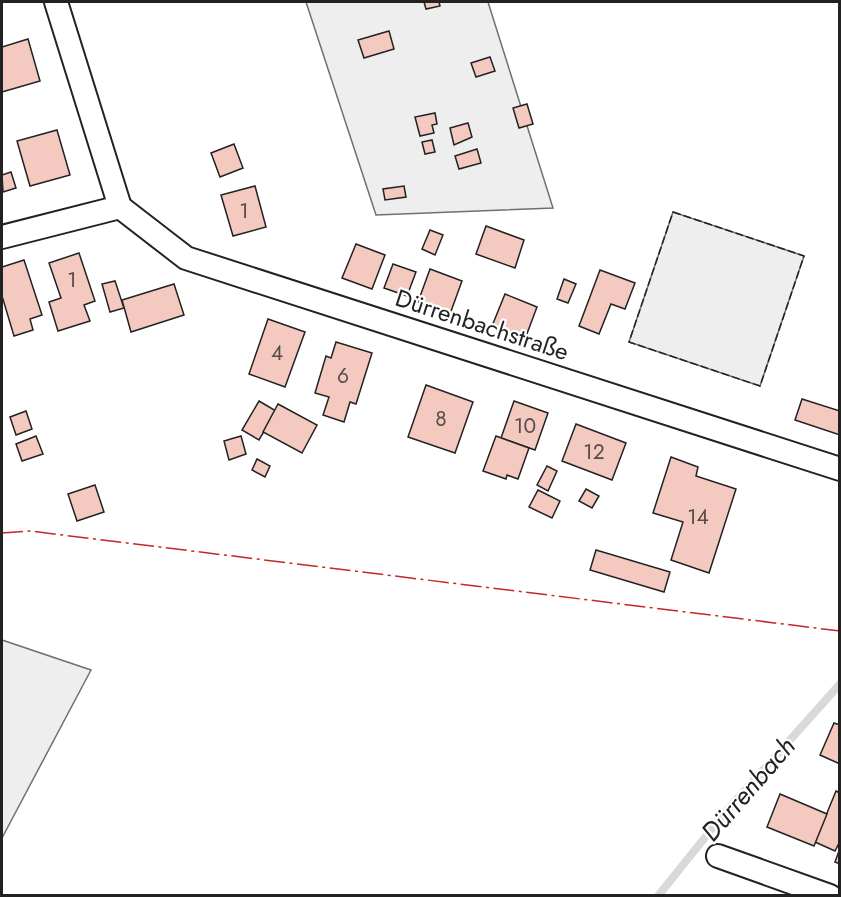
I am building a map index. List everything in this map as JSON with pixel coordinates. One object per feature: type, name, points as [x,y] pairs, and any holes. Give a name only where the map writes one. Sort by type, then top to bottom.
[{"type":"street","points":[[2,237],[120,207],[56,2]]},
{"type":"street","name":"Dürrenbachstraße","points":[[120,207],[186,258],[840,469]]},
{"type":"street","points":[[718,856],[830,896]]},
{"type":"shaded area","points":[[306,2],[488,2],[553,208],[376,215]]},
{"type":"shaded area","points":[[673,212],[804,256],[760,386],[629,342]]},
{"type":"shaded area","points":[[2,640],[91,670],[2,838]]},
{"type":"building","points":[[424,2],[439,2],[440,6],[426,9]]},
{"type":"building","points":[[389,31],[394,49],[364,58],[358,40]]},
{"type":"building","points":[[28,39],[40,81],[2,92],[2,47]]},
{"type":"building","points":[[490,57],[495,71],[476,77],[471,63]]},
{"type":"building","points":[[527,104],[533,124],[519,128],[513,108]]},
{"type":"building","points":[[435,113],[437,124],[432,125],[434,133],[420,136],[415,117]]},
{"type":"building","points":[[468,123],[472,137],[454,145],[450,128]]},
{"type":"building","points":[[57,130],[70,175],[30,186],[17,141]]},
{"type":"building","points":[[432,140],[435,152],[425,154],[422,142]]},
{"type":"building","points":[[234,144],[243,168],[220,177],[211,153]]},
{"type":"building","points":[[477,149],[481,163],[459,169],[455,156]]},
{"type":"building","points":[[11,172],[16,188],[3,192],[2,175]]},
{"type":"building","points":[[255,186],[266,227],[233,236],[221,195]]},
{"type":"building","points":[[404,186],[406,197],[385,200],[383,189]]},
{"type":"building","points":[[486,226],[524,240],[515,268],[476,254]]},
{"type":"building","points":[[430,230],[443,235],[435,255],[422,249]]},
{"type":"building","points":[[356,244],[385,255],[372,289],[342,278]]},
{"type":"building","points":[[79,253],[95,301],[84,305],[90,321],[58,331],[49,302],[61,298],[49,263]]},
{"type":"building","points":[[24,260],[42,315],[30,319],[33,330],[14,336],[2,296],[2,267]]},
{"type":"building","points":[[393,264],[416,272],[407,296],[384,288]]},
{"type":"building","points":[[430,269],[462,281],[450,314],[418,302]]},
{"type":"building","points":[[600,270],[635,283],[625,309],[611,304],[599,334],[579,326]]},
{"type":"building","points":[[564,279],[576,284],[568,303],[557,299]]},
{"type":"building","points":[[115,281],[124,308],[110,312],[102,284]]},
{"type":"building","points":[[174,284],[184,315],[131,332],[122,300]]},
{"type":"building","points":[[505,294],[537,307],[525,339],[492,326]]},
{"type":"building","points":[[268,319],[305,332],[285,387],[249,374]]},
{"type":"building","points":[[336,342],[372,353],[356,404],[350,402],[344,422],[323,415],[329,397],[315,393],[326,356],[331,358]]},
{"type":"building","points":[[426,385],[473,402],[455,453],[408,437]]},
{"type":"building","points":[[802,399],[840,411],[840,435],[795,420]]},
{"type":"building","points":[[259,401],[276,411],[259,440],[242,430]]},
{"type":"building","points":[[514,401],[548,413],[535,450],[501,438]]},
{"type":"building","points":[[278,404],[317,425],[302,453],[263,432]]},
{"type":"building","points":[[26,411],[32,429],[16,435],[10,417]]},
{"type":"building","points":[[576,424],[626,443],[612,480],[562,461]]},
{"type":"building","points":[[36,436],[43,454],[22,461],[16,444]]},
{"type":"building","points":[[241,436],[246,454],[229,460],[224,441]]},
{"type":"building","points":[[496,436],[529,448],[518,479],[507,475],[506,479],[483,471]]},
{"type":"building","points":[[671,457],[698,467],[696,476],[736,489],[709,573],[671,560],[683,522],[653,513]]},
{"type":"building","points":[[257,459],[270,466],[265,477],[252,470]]},
{"type":"building","points":[[547,466],[557,471],[548,491],[537,485]]},
{"type":"building","points":[[95,485],[104,512],[77,521],[68,494]]},
{"type":"building","points":[[586,489],[599,496],[592,508],[579,501]]},
{"type":"building","points":[[538,490],[560,501],[552,518],[529,507]]},
{"type":"building","points":[[596,550],[670,572],[664,592],[590,570]]},
{"type":"building","points":[[834,723],[840,725],[840,764],[820,755]]},
{"type":"building","points":[[836,791],[840,793],[840,841],[835,851],[815,842]]},
{"type":"building","points":[[780,794],[827,814],[814,846],[767,827]]},
{"type":"building","points":[[840,848],[840,864],[835,862]]},
{"type":"waterway","name":"Dürrenbach","points":[[658,896],[723,815],[840,684]]},
{"type":"fence","points":[[673,212],[804,256],[760,386],[629,342],[673,212]]},
{"type":"power","points":[[2,533],[30,531],[840,631]]}]
